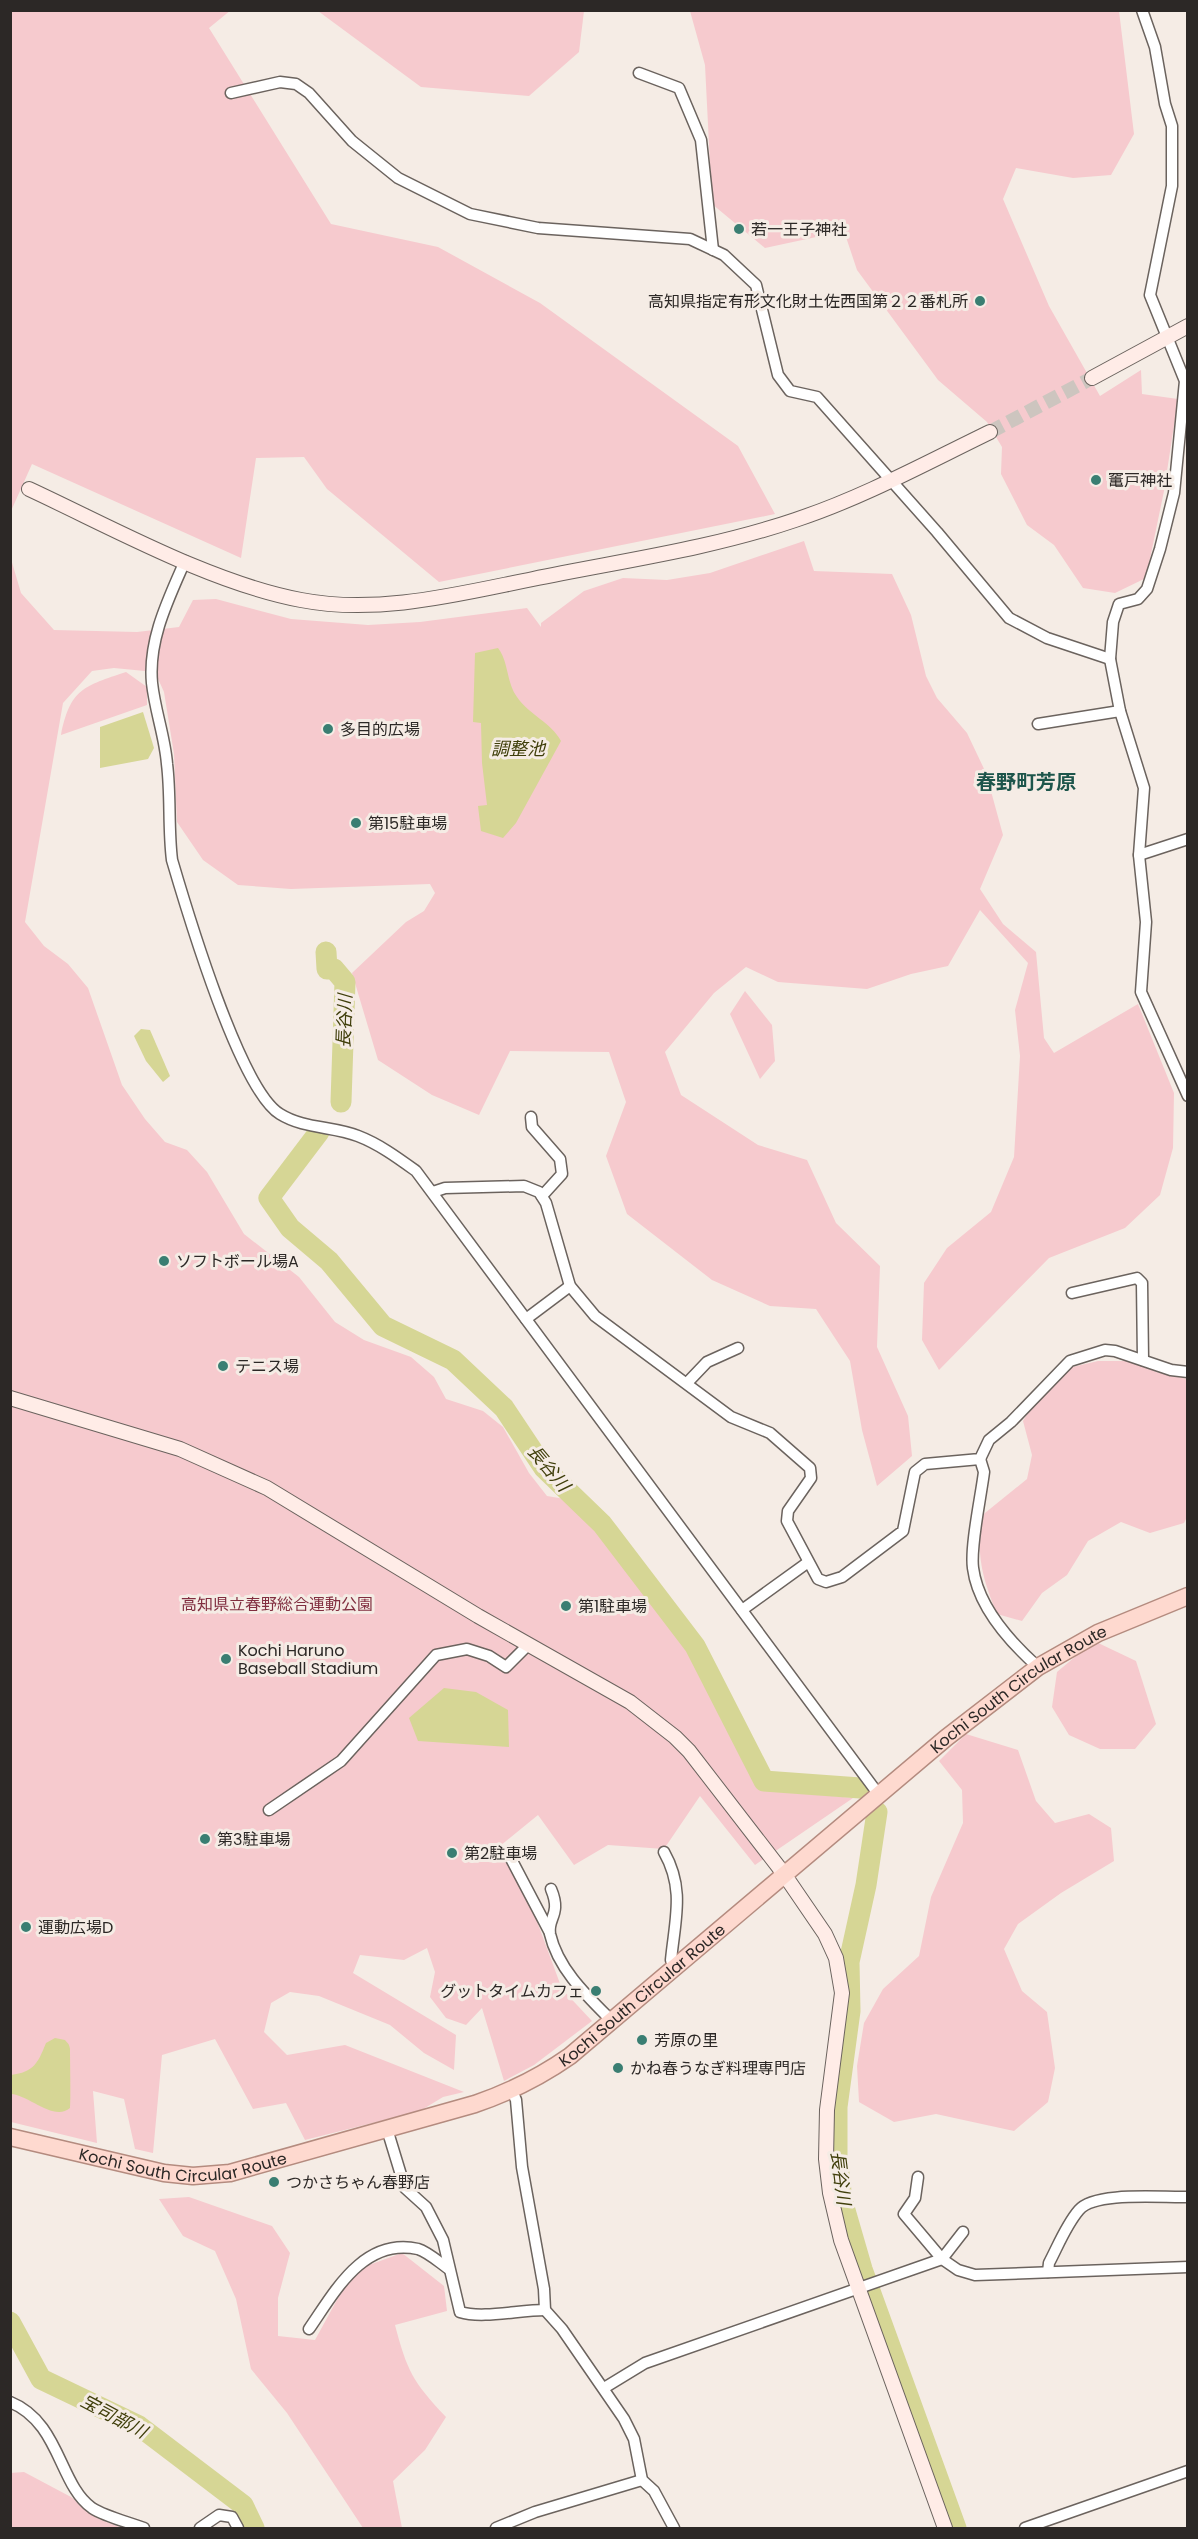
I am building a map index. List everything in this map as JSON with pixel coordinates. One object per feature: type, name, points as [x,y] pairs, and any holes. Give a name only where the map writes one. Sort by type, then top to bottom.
[{"type":"main road","name":"Kochi South Circular Route","points":[[10,2137],[164,2173],[193,2176],[230,2173],[476,2104],[512,2091],[539,2078],[570,2056],[879,1795],[1038,1667],[1098,1633],[1188,1596]]},
{"type":"street","points":[[1142,10],[1155,47],[1165,104],[1172,126],[1172,186],[1150,295],[1185,381],[1174,493],[1147,589],[1138,599],[1119,604],[1113,622],[1110,659],[1120,711],[1144,788],[1139,855],[1146,922],[1141,992],[1188,1096]]},
{"type":"street","points":[[639,73],[679,88],[701,140],[713,250]]},
{"type":"street","points":[[231,93],[280,82],[296,84],[309,93],[352,141],[398,178],[470,214],[538,228],[690,239],[724,255],[756,285],[778,375],[790,391],[817,397],[1009,618],[1047,638],[1110,659]]},
{"type":"street","points":[[1092,378],[1188,326]]},
{"type":"street","points":[[29,489],[185,561],[243,585],[301,600],[338,605],[380,604],[441,598],[733,538],[796,520],[891,480],[990,432]]},
{"type":"street","points":[[185,561],[156,634],[151,663],[152,685],[168,767],[168,831],[172,860],[231,1032],[261,1096],[277,1113],[294,1122],[357,1135],[391,1153],[416,1171],[879,1795]]},
{"type":"street","points":[[1038,724],[1120,711]]},
{"type":"street","points":[[1139,855],[1188,839]]},
{"type":"street","points":[[531,1117],[532,1126],[560,1159],[562,1174],[542,1196]]},
{"type":"street","points":[[433,1192],[445,1188],[524,1186],[539,1192],[570,1286],[595,1316],[731,1417],[770,1433],[810,1468],[811,1478],[788,1511],[787,1521],[807,1563],[818,1580],[826,1582],[842,1577],[903,1531],[915,1472],[925,1464],[980,1459]]},
{"type":"street","points":[[1072,1293],[1137,1278],[1142,1283],[1143,1360]]},
{"type":"street","points":[[525,1319],[570,1286]]},
{"type":"street","points":[[687,1383],[707,1362],[738,1348]]},
{"type":"street","points":[[1038,1667],[990,1614],[978,1592],[972,1566],[984,1472],[980,1459],[988,1440],[1011,1422],[1070,1361],[1105,1350],[1115,1351],[1171,1370],[1188,1372]]},
{"type":"street","points":[[10,1398],[180,1449],[267,1488],[528,1645],[630,1702],[675,1737],[784,1874],[825,1934],[840,1975],[841,2009],[828,2110],[826,2159],[830,2193],[842,2240],[866,2286],[945,2529]]},
{"type":"street","points":[[742,1610],[807,1563]]},
{"type":"street","points":[[269,1809],[341,1761],[436,1655],[467,1649],[489,1656],[507,1667],[528,1645]]},
{"type":"street","points":[[664,1852],[676,1878],[679,1898],[671,1960],[674,1968]]},
{"type":"street","points":[[508,1853],[549,1931],[563,1964],[576,1984],[612,2021]]},
{"type":"street","points":[[549,1931],[557,1902],[552,1889]]},
{"type":"street","points":[[512,2091],[516,2100],[522,2167],[544,2289],[545,2310],[604,2388],[634,2439],[642,2480],[654,2491],[674,2529]]},
{"type":"street","points":[[387,2129],[405,2188],[426,2207],[442,2240],[460,2312],[473,2316],[506,2311],[545,2310]]},
{"type":"street","points":[[918,2177],[915,2198],[904,2214],[942,2259],[958,2270],[975,2275],[1188,2267]]},
{"type":"street","points":[[1048,2272],[1049,2263],[1080,2209],[1096,2201],[1111,2199],[1188,2197]]},
{"type":"street","points":[[604,2388],[645,2363],[942,2259],[963,2232]]},
{"type":"street","points":[[309,2329],[352,2270],[375,2255],[396,2249],[419,2250],[449,2269]]},
{"type":"street","points":[[10,2402],[22,2407],[52,2440],[76,2490],[92,2507],[144,2529]]},
{"type":"street","points":[[1025,2529],[1188,2471]]},
{"type":"street","points":[[496,2529],[535,2512],[642,2480]]},
{"type":"street","points":[[200,2529],[219,2516],[232,2517],[238,2529]]},
{"type":"green space","points":[[231,10],[209,28],[331,224],[438,247],[540,303],[738,446],[775,514],[439,582],[327,489],[304,457],[256,458],[241,558],[32,464],[11,511],[11,11]]},
{"type":"green space","points":[[318,11],[584,11],[579,52],[529,96],[421,87]]},
{"type":"green space","points":[[690,11],[1119,11],[1134,134],[1111,175],[1073,178],[1016,168],[1003,199],[1049,306],[1100,396],[1141,370],[1142,394],[1178,399],[1164,491],[1146,578],[1115,593],[1083,588],[1054,545],[1027,525],[1001,474],[1002,447],[987,422],[938,380],[857,270],[844,231],[765,248],[712,204],[705,65]]},
{"type":"green space","name":"高知県立春野総合運動公園","points":[[804,541],[814,571],[892,574],[911,615],[926,676],[937,698],[967,733],[986,773],[1003,835],[980,889],[1003,924],[1036,952],[1044,1038],[1054,1053],[1138,1004],[1174,1093],[1173,1148],[1160,1195],[1125,1228],[1049,1258],[939,1370],[922,1340],[924,1283],[947,1248],[991,1212],[1014,1157],[1020,1056],[1015,1010],[1028,963],[980,910],[948,966],[911,974],[867,989],[778,982],[746,967],[714,993],[665,1052],[681,1095],[758,1145],[807,1160],[836,1223],[880,1266],[877,1347],[908,1416],[912,1456],[877,1486],[862,1430],[850,1361],[816,1309],[770,1306],[712,1280],[627,1214],[606,1156],[626,1102],[609,1052],[510,1051],[479,1115],[432,1095],[378,1060],[352,973],[406,922],[424,911],[435,893],[430,884],[291,889],[238,885],[203,860],[177,822],[174,754],[164,692],[155,672],[114,668],[92,671],[63,703],[25,922],[44,946],[68,964],[88,988],[122,1085],[145,1119],[165,1142],[187,1150],[207,1172],[244,1234],[299,1277],[335,1322],[364,1340],[411,1357],[434,1377],[446,1399],[483,1411],[503,1427],[529,1473],[547,1496],[577,1501],[690,1650],[761,1789],[853,1798],[755,1865],[700,1796],[664,1849],[608,1845],[574,1865],[538,1815],[500,1846],[528,1897],[562,1989],[592,2021],[534,2065],[504,2081],[482,2008],[466,2025],[446,2018],[430,1997],[435,1972],[427,1948],[404,1960],[360,1955],[353,1973],[456,2035],[454,2070],[424,2053],[390,2025],[319,1996],[290,1992],[271,2003],[264,2032],[287,2055],[345,2045],[464,2092],[443,2097],[420,2111],[305,2140],[286,2103],[253,2109],[215,2039],[162,2055],[153,2153],[135,2149],[124,2099],[93,2091],[97,2143],[11,2122],[11,559],[21,593],[54,630],[137,632],[179,627],[193,600],[216,599],[291,619],[368,625],[420,622],[527,608],[541,627],[541,623],[584,591],[623,578],[667,580],[710,573]]},
{"type":"green space","points":[[126,672],[147,687],[147,705],[61,735],[69,708],[81,692],[99,681]]},
{"type":"green space","points":[[745,991],[772,1025],[775,1061],[760,1079],[730,1014]]},
{"type":"green space","points":[[1098,1361],[1135,1361],[1156,1372],[1187,1379],[1188,1515],[1184,1523],[1150,1533],[1121,1522],[1088,1541],[1067,1575],[1042,1593],[1022,1621],[997,1614],[982,1566],[980,1517],[1027,1479],[1032,1455],[1023,1421],[1038,1396],[1064,1369]]},
{"type":"green space","points":[[1094,1641],[1136,1661],[1156,1724],[1135,1749],[1100,1749],[1069,1735],[1052,1707],[1057,1672]]},
{"type":"green space","points":[[966,1734],[1018,1750],[1036,1801],[1055,1823],[1089,1814],[1111,1828],[1114,1861],[1061,1893],[1018,1924],[1004,1949],[1022,1991],[1047,2012],[1055,2068],[1048,2102],[1014,2131],[936,2114],[894,2122],[859,2102],[857,2066],[864,2023],[883,1989],[919,1956],[931,1897],[963,1823],[962,1790],[939,1761]]},
{"type":"green space","points":[[189,2197],[272,2226],[290,2253],[278,2298],[278,2336],[315,2340],[338,2298],[358,2269],[402,2253],[444,2286],[447,2311],[395,2325],[403,2354],[413,2375],[446,2417],[425,2450],[393,2481],[402,2528],[363,2528],[287,2413],[251,2369],[236,2299],[215,2251],[183,2236],[159,2199]]},
{"type":"green space","points":[[24,2472],[71,2497],[99,2519],[122,2528],[11,2528],[10,2473]]},
{"type":"water","name":"調整池","points":[[498,648],[517,697],[557,734],[561,741],[516,823],[503,838],[481,831],[478,806],[487,805],[482,763],[481,723],[473,722],[475,653]]},
{"type":"water","points":[[143,712],[154,748],[148,759],[100,768],[100,727]]},
{"type":"water","points":[[141,1029],[150,1030],[170,1076],[163,1082],[146,1061],[134,1036]]},
{"type":"water","points":[[444,1688],[476,1692],[508,1710],[509,1747],[418,1741],[409,1718]]},
{"type":"water","points":[[55,2038],[65,2040],[70,2049],[70,2108],[57,2112],[11,2094],[11,2075],[30,2069],[46,2043]]},
{"type":"waterway","name":"長谷川","points":[[326,952],[327,969],[334,969],[345,982],[341,1102]]},
{"type":"waterway","name":"長谷川","points":[[319,1132],[269,1198],[290,1228],[329,1261],[383,1326],[453,1360],[504,1408],[544,1468],[602,1524],[695,1646],[764,1781],[860,1788]]},
{"type":"waterway","name":"長谷川","points":[[877,1812],[866,1885],[849,1962],[850,2011],[837,2107],[837,2156],[842,2200],[862,2269],[956,2528]]},
{"type":"waterway","name":"宝司部川","points":[[10,2322],[41,2379],[139,2426],[243,2505],[254,2528]]},
{"type":"tunnel","points":[[990,432],[1092,378]]},
{"type":"place","name":"若一王子神社","points":[[739,229]]},
{"type":"place","name":"高知県指定有形文化財土佐西国第２２番札所","points":[[980,301]]},
{"type":"place","name":"竃戸神社","points":[[1096,480]]},
{"type":"place","name":"多目的広場","points":[[328,729]]},
{"type":"place","name":"第15駐車場","points":[[356,823]]},
{"type":"place","name":"ソフトボール場A","points":[[164,1261]]},
{"type":"place","name":"テニス場","points":[[223,1366]]},
{"type":"place","name":"第1駐車場","points":[[566,1606]]},
{"type":"place","name":"Kochi Haruno Baseball Stadium","points":[[226,1659]]},
{"type":"place","name":"第3駐車場","points":[[205,1839]]},
{"type":"place","name":"第2駐車場","points":[[452,1853]]},
{"type":"place","name":"運動広場D","points":[[26,1927]]},
{"type":"place","name":"グットタイムカフェ","points":[[596,1991]]},
{"type":"place","name":"芳原の里","points":[[642,2040]]},
{"type":"place","name":"かね春うなぎ料理専門店","points":[[618,2068]]},
{"type":"place","name":"つかさちゃん春野店","points":[[274,2182]]},
{"type":"district","name":"春野町芳原","points":[[1026,782]]}]
